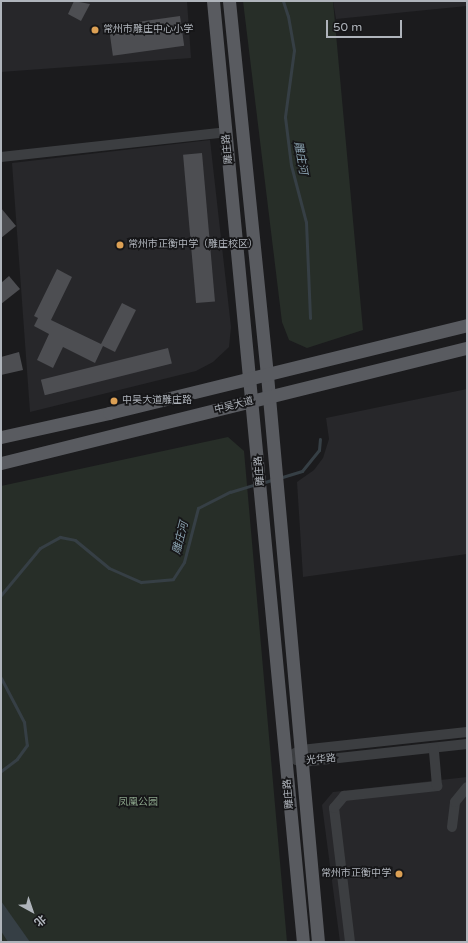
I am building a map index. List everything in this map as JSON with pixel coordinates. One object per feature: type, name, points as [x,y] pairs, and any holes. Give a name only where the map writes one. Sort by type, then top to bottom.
[{"type":"main road","name":"雕庄路","points":[[213,1],[262,490],[303,942]]},
{"type":"main road","name":"雕庄路","points":[[229,1],[267,375],[318,942]]},
{"type":"main road","points":[[1,437],[267,375],[467,324]]},
{"type":"main road","name":"中吴大道","points":[[1,463],[467,348]]},
{"type":"street","points":[[1,157],[226,132]]},
{"type":"street","name":"光华路","points":[[286,758],[467,732]]},
{"type":"street","name":"光华路","points":[[302,756],[434,748],[467,744]]},
{"type":"street","points":[[350,942],[334,808],[344,796],[437,786],[434,748]]},
{"type":"street","points":[[452,827],[455,802],[467,787]]},
{"type":"shaded area","name":"常州市雕庄中心小学","points":[[1,1],[187,1],[191,58],[1,72]]},
{"type":"shaded area","points":[[333,1],[467,1],[467,6],[336,19]]},
{"type":"shaded area","name":"常州市正衡中学（雕庄校区）","points":[[210,140],[231,327],[229,347],[213,362],[196,371],[30,412],[12,163]]},
{"type":"shaded area","points":[[467,389],[467,554],[303,577],[297,482],[314,470],[323,458],[329,439],[326,418]]},
{"type":"shaded area","name":"常州市正衡中学","points":[[467,777],[467,942],[340,942],[322,805],[333,792]]},
{"type":"shaded area","points":[[1,901],[30,942],[8,942],[1,931]]},
{"type":"green space","points":[[243,1],[333,1],[363,330],[307,348],[289,340],[282,322]]},
{"type":"green space","name":"凤凰公园","points":[[228,437],[244,451],[287,942],[1,942],[1,486]]},
{"type":"building","points":[[74,1],[90,4],[81,21],[68,14]]},
{"type":"building","points":[[180,16],[184,46],[113,56],[109,26]]},
{"type":"building","points":[[202,153],[215,301],[196,303],[183,155]]},
{"type":"building","points":[[1,208],[16,226],[1,238]]},
{"type":"building","points":[[57,269],[72,277],[51,320],[101,344],[122,303],[136,310],[115,352],[103,346],[95,363],[63,347],[53,368],[37,360],[49,334],[34,326],[38,318],[34,316]]},
{"type":"building","points":[[9,276],[20,289],[1,304],[1,283]]},
{"type":"building","points":[[168,348],[172,364],[45,395],[41,380]]},
{"type":"building","points":[[19,352],[23,370],[1,375],[1,357]]},
{"type":"waterway","name":"雕庄河","points":[[283,1],[288,16],[294,50],[285,117],[291,165],[306,222],[310,318]]},
{"type":"waterway","name":"雕庄河","points":[[279,478],[302,471],[319,450],[320,439]]},
{"type":"waterway","name":"雕庄河","points":[[262,483],[274,479]]},
{"type":"waterway","name":"雕庄河","points":[[1,595],[40,548],[60,537],[75,540],[109,568],[141,582],[173,579],[184,562],[198,508],[230,492],[257,484]]},
{"type":"waterway","name":"雕庄河","points":[[1,678],[24,722],[27,745],[17,759],[1,771]]},
{"type":"place","name":"常州市雕庄中心小学","points":[[95,30]]},
{"type":"place","name":"常州市正衡中学（雕庄校区）","points":[[120,245]]},
{"type":"place","name":"中吴大道雕庄路","points":[[114,401]]},
{"type":"place","name":"常州市正衡中学","points":[[399,874]]}]
